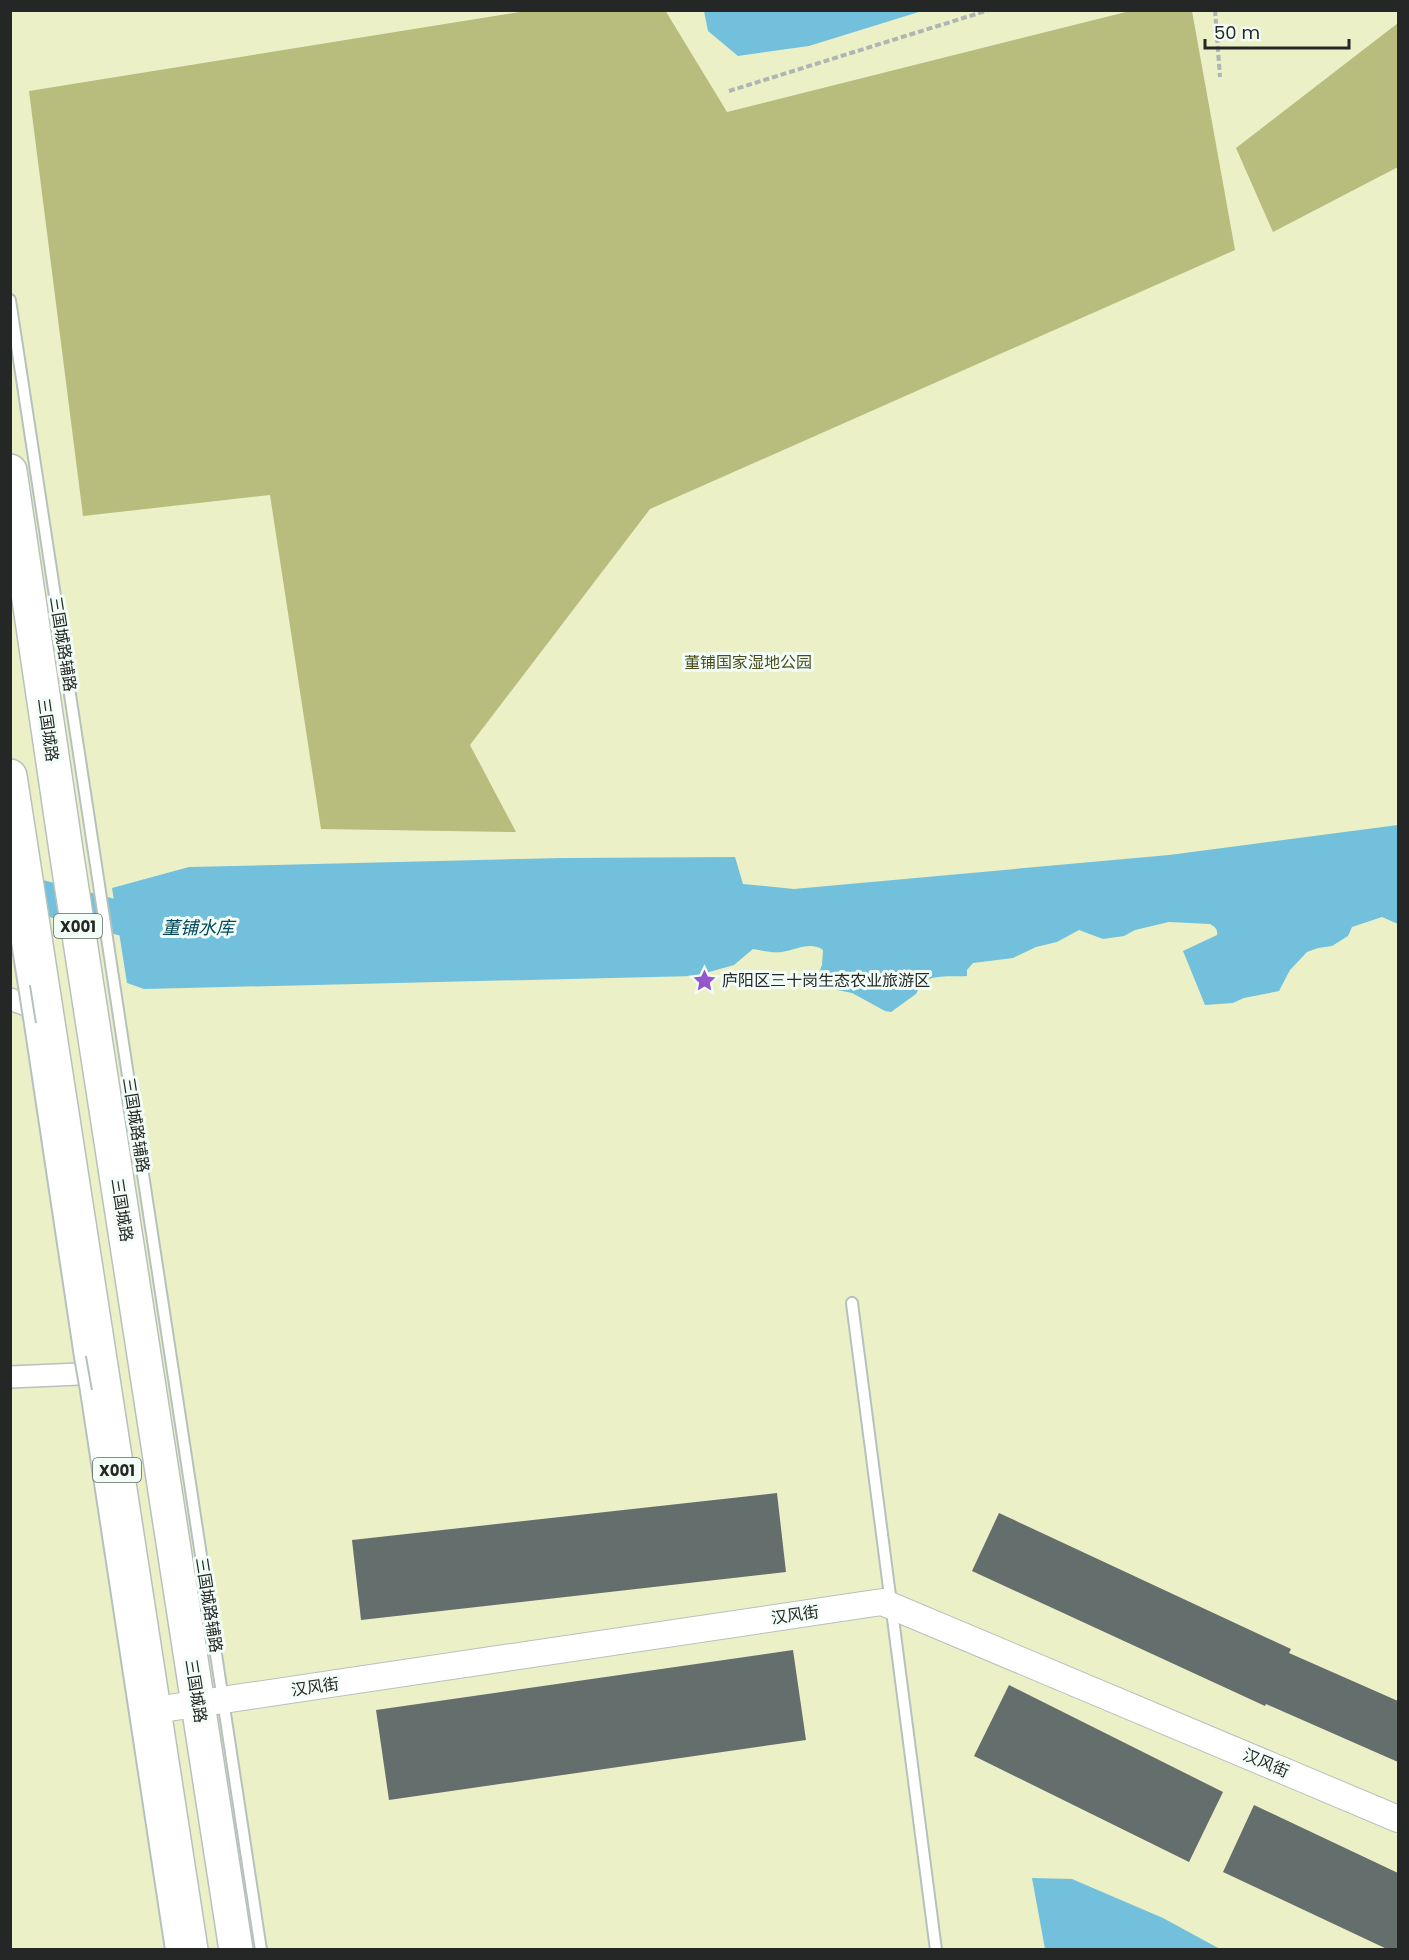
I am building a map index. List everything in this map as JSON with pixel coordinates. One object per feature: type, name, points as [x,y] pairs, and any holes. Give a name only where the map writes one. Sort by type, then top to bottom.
[{"type":"main road","name":"三国城路","points":[[10,471],[80,850],[211,1702],[236,1950]]},
{"type":"main road","name":"X001","points":[[10,776],[21,852],[31,1002],[89,1374],[154,1710],[191,1950]]},
{"type":"street","points":[[10,1377],[89,1374]]},
{"type":"street","name":"汉风街","points":[[154,1710],[882,1602],[1398,1819]]},
{"type":"lane","name":"三国城路辅路","points":[[10,300],[80,850]]},
{"type":"lane","points":[[10,898],[20,960],[31,1002]]},
{"type":"lane","points":[[852,1304],[936,1950]]},
{"type":"lane","points":[[89,1374],[171,1950]]},
{"type":"lane","points":[[211,1702],[261,1950]]},
{"type":"path","points":[[729,91],[989,10]]},
{"type":"path","points":[[1215,10],[1220,77]]},
{"type":"green space","points":[[665,10],[727,112],[1130,11],[1192,11],[1235,250],[650,509],[470,745],[516,832],[321,829],[270,495],[83,516],[29,91],[526,11]]},
{"type":"green space","name":"董铺国家湿地公园","points":[[11,11],[1398,11],[1398,1949],[11,1950]]},
{"type":"green space","points":[[1398,23],[1398,167],[1273,232],[1236,148]]},
{"type":"water","points":[[704,10],[922,11],[809,46],[738,56],[708,31]]},
{"type":"water","name":"董铺水库","points":[[1398,825],[1398,924],[1382,917],[1352,927],[1348,936],[1332,946],[1307,952],[1290,970],[1279,991],[1244,998],[1233,1003],[1205,1005],[1183,951],[1217,935],[1217,930],[1210,924],[1169,922],[1135,930],[1124,936],[1103,939],[1079,930],[1057,942],[1036,947],[1013,958],[973,963],[967,970],[967,976],[939,977],[922,982],[916,994],[891,1012],[852,993],[824,987],[818,975],[822,965],[823,950],[813,946],[778,952],[753,949],[734,965],[695,976],[144,989],[127,983],[112,888],[189,867],[562,858],[735,857],[743,884],[794,889],[1169,855]]},
{"type":"water","points":[[1032,1878],[1072,1879],[1163,1918],[1220,1949],[1045,1949]]},
{"type":"building","points":[[777,1493],[786,1572],[361,1620],[352,1540]]},
{"type":"building","points":[[999,1513],[1291,1649],[1289,1653],[1398,1701],[1398,1762],[1266,1704],[1265,1706],[972,1571]]},
{"type":"building","points":[[793,1650],[806,1740],[389,1800],[376,1710]]},
{"type":"building","points":[[1009,1685],[1223,1792],[1189,1862],[974,1756]]},
{"type":"building","points":[[1254,1805],[1398,1873],[1398,1950],[1389,1950],[1223,1872]]},
{"type":"waterway","points":[[10,889],[162,929]]},
{"type":"place","name":"庐阳区三十岗生态农业旅游区","points":[[704,980]]}]
